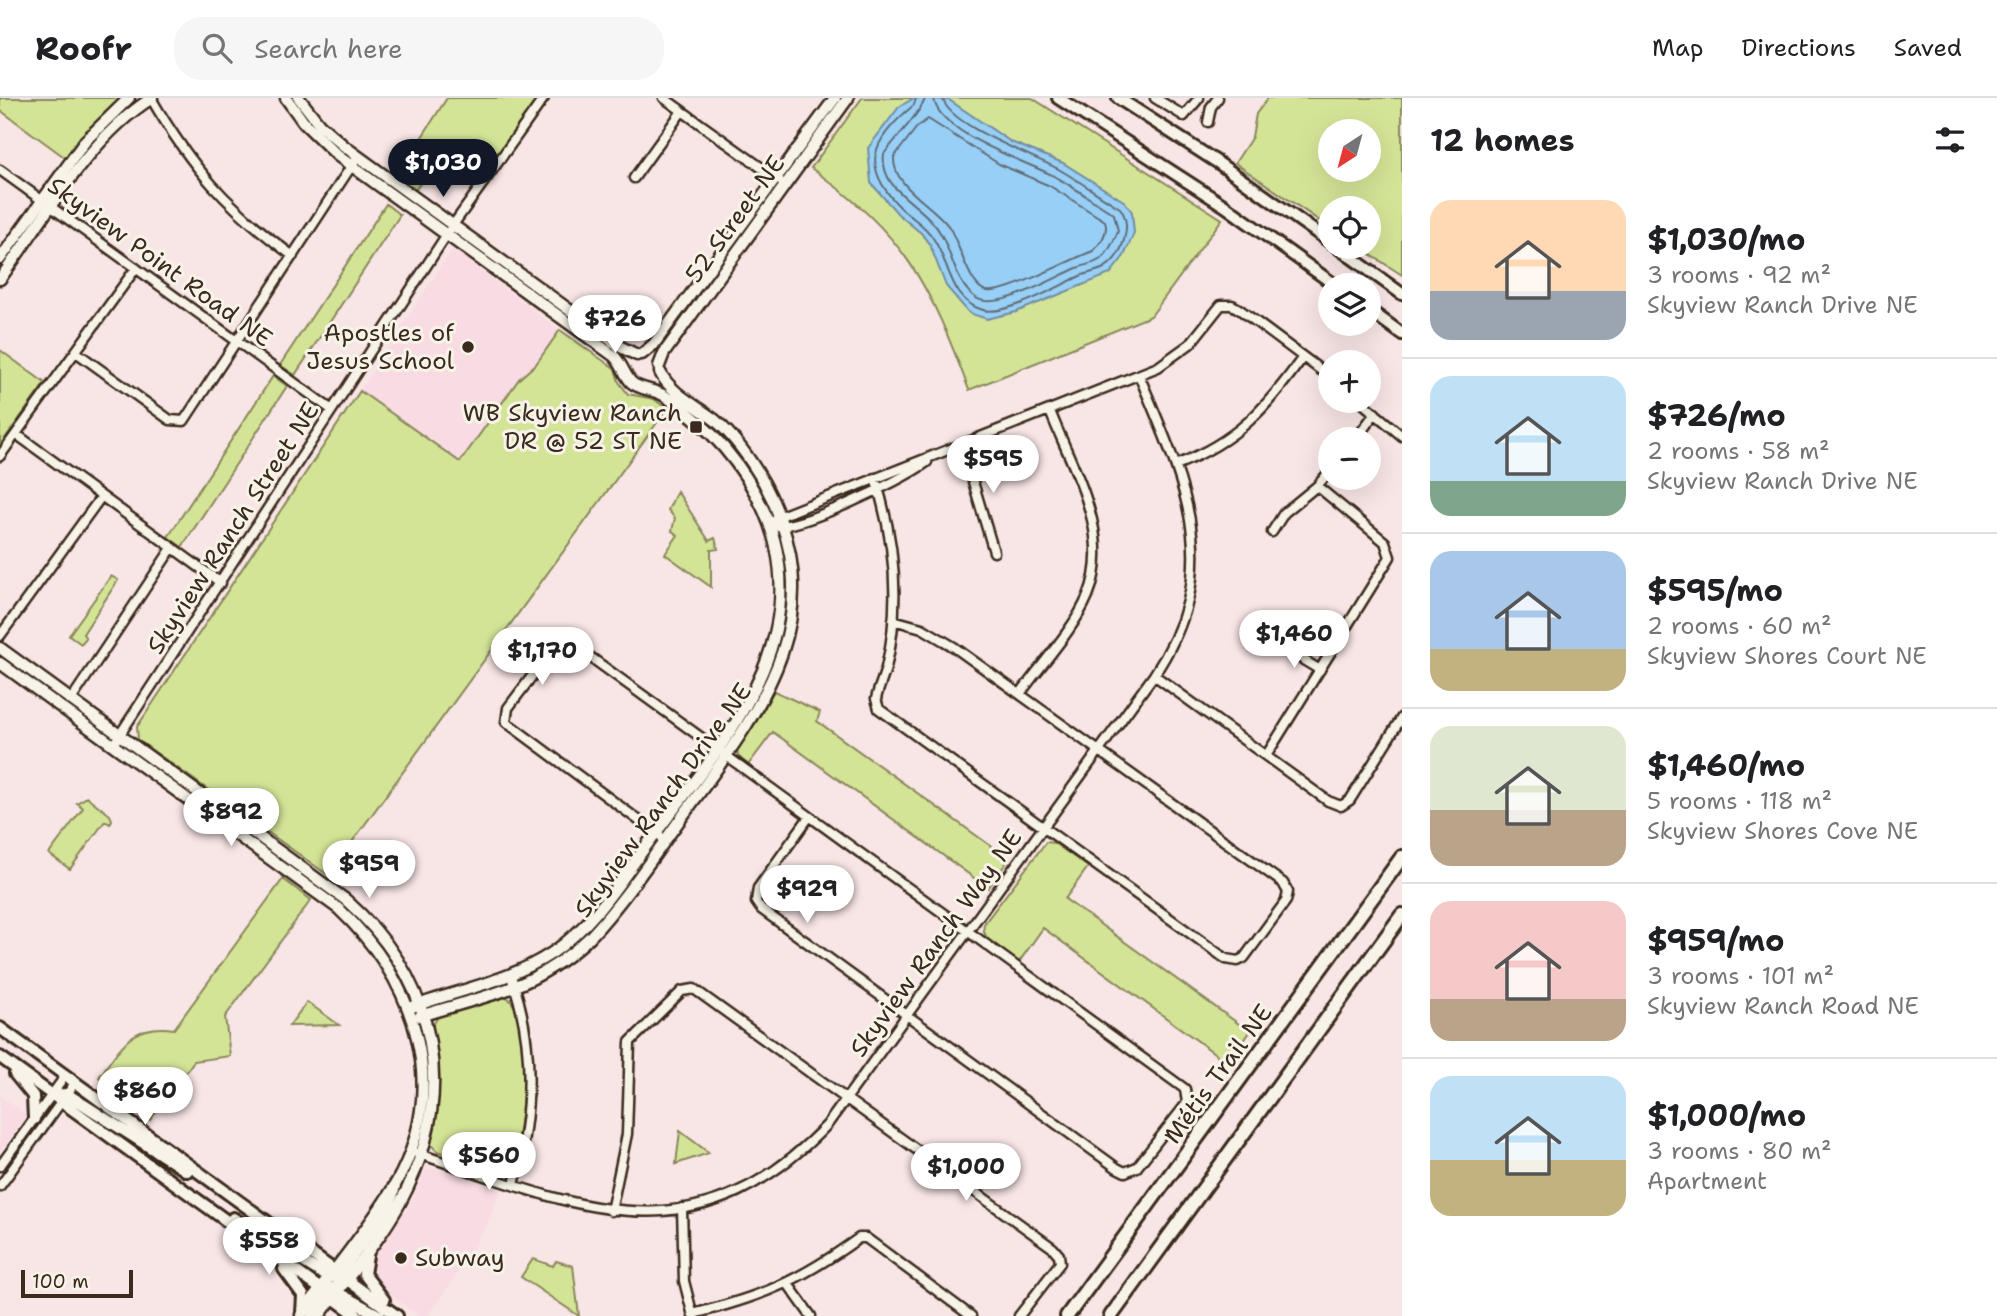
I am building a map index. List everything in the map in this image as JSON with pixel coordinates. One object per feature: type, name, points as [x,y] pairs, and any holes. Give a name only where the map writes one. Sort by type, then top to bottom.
[{"type":"main road","points":[[1058,98],[1215,199],[1318,273]]},
{"type":"main road","points":[[1118,98],[1217,162],[1318,234]]},
{"type":"main road","points":[[1354,259],[1402,294]]},
{"type":"main road","points":[[1381,319],[1402,334]]},
{"type":"main road","name":"Métis Trail NE","points":[[1067,1316],[1402,855]]},
{"type":"main road","points":[[1111,1316],[1402,915]]},
{"type":"main road","points":[[0,1028],[235,1198],[333,1284],[358,1316]]},
{"type":"main road","points":[[0,1059],[51,1095],[64,1098],[235,1198]]},
{"type":"main road","points":[[0,1059],[31,1092],[35,1104],[34,1119]]},
{"type":"main road","points":[[64,1098],[251,1238],[333,1284],[399,1316]]},
{"type":"main road","points":[[305,1315],[333,1284],[386,1207],[395,1185]]},
{"type":"main road","points":[[189,1194],[380,1316]]},
{"type":"main road","points":[[251,1238],[300,1288],[304,1297],[305,1315]]},
{"type":"main road","points":[[368,1250],[364,1274],[377,1293],[399,1316]]},
{"type":"street","points":[[0,259],[86,140],[129,98]]},
{"type":"street","points":[[0,279],[111,130],[151,98],[177,143],[220,197],[293,256]]},
{"type":"street","points":[[286,98],[320,139],[355,162],[453,225],[619,346],[639,355],[651,356],[659,369],[654,384],[645,387],[631,382],[614,356],[446,235],[355,162],[299,98]]},
{"type":"street","name":"Skyview Ranch Street NE","points":[[116,740],[446,235],[544,98]]},
{"type":"street","points":[[664,98],[781,182]]},
{"type":"street","name":"52 Street NE","points":[[659,369],[667,348],[835,98]]},
{"type":"street","name":"52 Street NE","points":[[639,355],[654,345],[848,98]]},
{"type":"street","points":[[1156,98],[1184,117],[1199,98]]},
{"type":"street","points":[[1208,122],[1211,107],[1218,98]]},
{"type":"street","points":[[634,178],[682,111]]},
{"type":"street","points":[[76,352],[177,423],[190,416],[355,162]]},
{"type":"street","name":"Skyview Point Road NE","points":[[0,170],[332,410]]},
{"type":"street","points":[[0,456],[136,268]]},
{"type":"street","points":[[770,526],[778,517],[1139,375],[1182,351],[1217,309],[1226,304],[1239,309],[1318,368]]},
{"type":"street","points":[[627,373],[628,363],[639,355]]},
{"type":"street","points":[[1176,465],[1221,444],[1249,423],[1273,398],[1303,357]]},
{"type":"street","name":"Skyview Ranch Drive NE","points":[[411,1013],[511,976],[554,952],[583,928],[656,833],[760,708],[778,668],[786,642],[791,574],[778,517],[764,483],[742,450],[717,422],[667,384],[659,369]]},
{"type":"street","name":"Skyview Ranch Way NE","points":[[410,1152],[582,1207],[649,1212],[682,1208],[730,1194],[776,1170],[814,1138],[848,1098],[1154,675],[1179,630],[1193,573],[1191,514],[1176,465],[1139,375]]},
{"type":"street","name":"Skyview Ranch Drive NE","points":[[422,1009],[516,988],[559,963],[592,936],[665,840],[721,753],[749,702],[774,642],[779,585],[770,526],[743,471],[721,443],[664,396],[645,387]]},
{"type":"street","points":[[1020,694],[1087,598],[1097,556],[1089,510],[1049,411]]},
{"type":"street","points":[[1365,427],[1375,413],[1402,436]]},
{"type":"street","points":[[16,435],[221,583]]},
{"type":"street","points":[[962,445],[994,552]]},
{"type":"street","points":[[770,526],[782,528],[878,490],[932,458]]},
{"type":"street","points":[[874,478],[892,550],[893,620],[886,667],[876,699],[879,709],[1232,962],[1244,958],[1286,901],[1287,892],[1283,883],[937,636],[893,620]]},
{"type":"street","points":[[1266,757],[1390,557],[1385,542],[1317,486],[1284,513],[1272,532]]},
{"type":"street","points":[[0,636],[101,497]]},
{"type":"street","points":[[71,700],[172,548]]},
{"type":"street","points":[[665,840],[506,722],[508,708],[552,648],[563,641],[721,753],[1185,1089],[1187,1103],[1137,1167],[1125,1172],[756,902],[758,888],[809,817]]},
{"type":"street","points":[[1282,647],[1320,670]]},
{"type":"street","points":[[0,648],[71,700],[116,740],[339,909],[378,950],[391,969],[411,1013],[420,1052],[419,1109],[410,1152],[395,1185]]},
{"type":"street","points":[[0,663],[116,740],[362,914],[400,961],[422,1009],[431,1053],[432,1112],[421,1155],[398,1206],[368,1250],[333,1284],[319,1316]]},
{"type":"street","points":[[1154,675],[1328,801],[1341,806],[1350,800],[1402,717]]},
{"type":"street","points":[[511,976],[528,1041],[530,1079],[528,1120],[514,1185]]},
{"type":"street","points":[[611,1211],[628,1134],[630,1042],[688,988],[704,994],[1059,1255],[1060,1263],[1056,1270],[1019,1316]]},
{"type":"street","points":[[0,1166],[66,1075]]},
{"type":"street","points":[[0,1186],[75,1083]]},
{"type":"street","points":[[682,1208],[684,1281],[693,1315],[742,1302],[788,1284],[859,1238],[866,1238],[971,1316]]},
{"type":"street","points":[[788,1284],[811,1316]]},
{"type":"shaded area","name":"Apostles of Jesus School","points":[[451,251],[456,252],[560,330],[536,364],[519,379],[460,462],[360,391]]},
{"type":"shaded area","points":[[0,1096],[27,1115],[0,1152]]},
{"type":"shaded area","points":[[434,1169],[501,1190],[489,1220],[452,1282],[427,1316],[418,1316],[374,1281],[369,1275],[368,1264],[410,1205],[425,1170]]},
{"type":"green space","points":[[0,98],[123,98],[98,120],[67,159],[0,110]]},
{"type":"green space","points":[[447,98],[544,98],[481,186],[439,156],[412,195],[393,182]]},
{"type":"green space","points":[[862,98],[1032,98],[1222,219],[1151,316],[969,390],[941,319],[911,264],[870,217],[811,168]]},
{"type":"green space","points":[[1268,98],[1402,98],[1402,275],[1377,259],[1381,259],[1381,196],[1318,196],[1318,220],[1235,163],[1252,137],[1256,114]]},
{"type":"green space","points":[[386,204],[400,215],[295,375],[280,365]]},
{"type":"green space","points":[[560,330],[615,369],[619,382],[628,394],[654,399],[667,409],[328,875],[138,740],[137,727],[360,391],[460,462],[519,379],[536,364]]},
{"type":"green space","points":[[0,350],[45,383],[0,445]]},
{"type":"green space","points":[[273,376],[287,386],[182,547],[168,537]]},
{"type":"green space","points":[[677,491],[709,541],[715,538],[718,549],[711,550],[711,587],[665,554],[678,535],[672,531],[675,518],[668,510]]},
{"type":"green space","points":[[111,576],[118,580],[83,634],[86,638],[81,644],[69,635]]},
{"type":"green space","points":[[774,691],[820,712],[817,721],[1009,859],[988,888],[773,732],[748,765],[738,756],[737,748]]},
{"type":"green space","points":[[87,797],[110,815],[112,820],[110,824],[105,821],[70,869],[49,854],[83,808],[77,803]]},
{"type":"green space","points":[[1046,842],[1054,843],[1088,867],[1065,899],[1250,1032],[1228,1063],[1043,928],[1019,962],[990,942],[984,924]]},
{"type":"green space","points":[[283,879],[311,900],[225,1017],[230,1056],[194,1061],[150,1120],[110,1092],[99,1077],[122,1047],[137,1033],[159,1028],[174,1029]]},
{"type":"green space","points":[[507,997],[516,1010],[521,1028],[524,1076],[520,1126],[513,1163],[501,1172],[437,1151],[431,1145],[438,1071],[431,1028],[439,1015]]},
{"type":"green space","points":[[307,1002],[339,1025],[289,1026]]},
{"type":"green space","points":[[680,1131],[709,1153],[676,1164]]},
{"type":"green space","points":[[533,1259],[553,1266],[556,1261],[573,1266],[579,1316],[521,1277]]},
{"type":"water","points":[[914,98],[949,100],[1011,142],[1063,163],[1125,202],[1132,212],[1134,233],[1124,256],[1110,274],[1016,312],[987,319],[969,313],[946,286],[930,245],[921,233],[898,214],[871,183],[868,148],[899,107]]},
{"type":"place","name":"Apostles of Jesus School","points":[[468,347]]},
{"type":"place","name":"WB Skyview Ranch DR @ 52 ST NE","points":[[696,427]]},
{"type":"place","name":"Subway","points":[[401,1258]]}]
